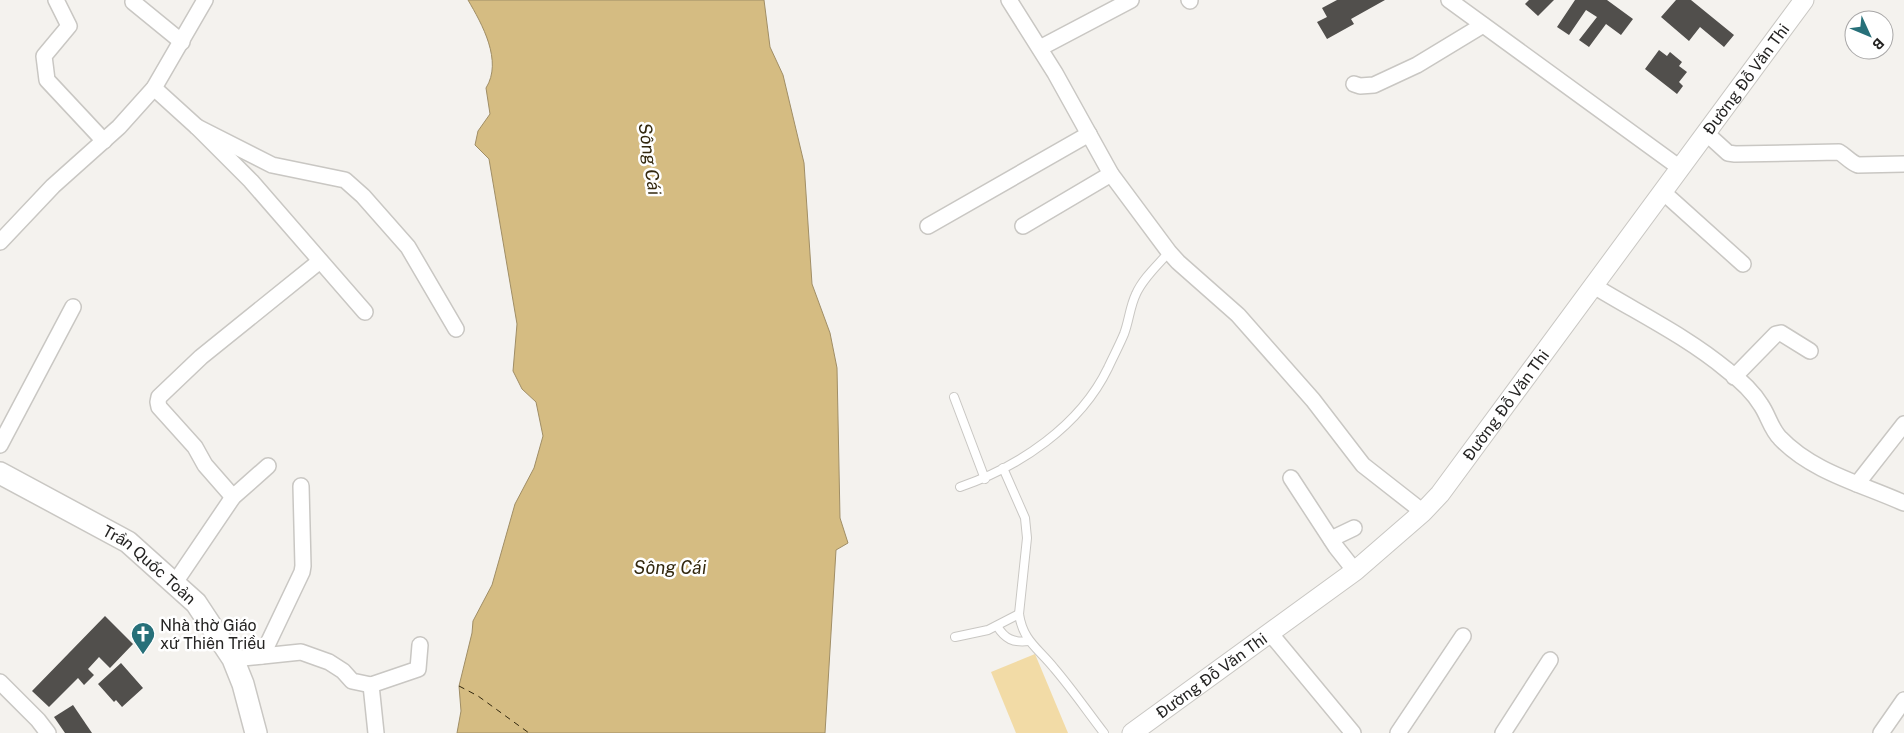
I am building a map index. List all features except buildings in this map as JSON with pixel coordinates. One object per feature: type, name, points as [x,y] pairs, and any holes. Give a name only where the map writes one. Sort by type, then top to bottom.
[{"type":"main road","name":"Trần Quốc Toản","points":[[0,473],[128,542],[196,603],[233,659],[243,684],[256,733]]},
{"type":"street","points":[[56,0],[69,26],[44,56],[48,80],[104,140]]},
{"type":"street","points":[[0,242],[53,186],[119,127],[154,88],[205,0]]},
{"type":"street","points":[[1009,0],[1040,48],[1111,174],[1169,252],[1238,315],[1313,400],[1363,465],[1423,512]]},
{"type":"street","points":[[1040,48],[1131,0]]},
{"type":"street","points":[[1449,0],[1680,168]]},
{"type":"street","name":"Đường Đỗ Văn Thi","points":[[1132,733],[1355,571],[1423,512],[1454,477],[1804,0]]},
{"type":"street","points":[[133,2],[182,42]]},
{"type":"street","points":[[1354,84],[1360,86],[1374,85],[1408,69],[1483,24]]},
{"type":"street","points":[[154,88],[197,127],[251,181],[365,312]]},
{"type":"street","points":[[197,127],[272,166],[346,180],[363,196],[408,247],[456,329]]},
{"type":"street","points":[[1706,133],[1728,153],[1839,152],[1858,165],[1904,164]]},
{"type":"street","points":[[928,226],[1089,134]]},
{"type":"street","points":[[1023,226],[1111,174]]},
{"type":"street","points":[[1663,192],[1743,264]]},
{"type":"street","points":[[233,497],[205,465],[195,447],[159,407],[159,397],[202,357],[320,261]]},
{"type":"street","points":[[1594,286],[1684,340],[1734,377],[1762,405],[1779,438],[1804,457],[1829,472],[1904,503]]},
{"type":"street","points":[[0,445],[73,307]]},
{"type":"street","points":[[1734,377],[1776,334],[1781,333],[1810,352]]},
{"type":"street","points":[[1857,484],[1904,424]]},
{"type":"street","points":[[174,584],[233,497],[268,466]]},
{"type":"street","points":[[1291,478],[1331,539],[1355,571]]},
{"type":"street","points":[[262,656],[304,566],[301,486]]},
{"type":"street","points":[[1331,539],[1354,528]]},
{"type":"street","points":[[1270,634],[1353,733]]},
{"type":"street","points":[[1398,733],[1463,636]]},
{"type":"street","points":[[233,659],[301,652],[329,662],[343,671],[352,681],[370,684],[418,669],[420,644]]},
{"type":"street","points":[[1503,733],[1550,660]]},
{"type":"street","points":[[0,682],[48,733]]},
{"type":"street","points":[[370,684],[376,733]]},
{"type":"street","points":[[1881,733],[1904,700]]},
{"type":"lane","points":[[960,488],[985,479],[1029,453],[1056,433],[1076,414],[1089,398],[1106,371],[1124,333],[1136,294],[1169,252]]},
{"type":"lane","points":[[954,397],[985,479]]},
{"type":"lane","points":[[1003,468],[1026,518],[1027,538],[1019,614],[1020,624],[1028,640],[1054,666],[1104,733]]},
{"type":"lane","points":[[955,638],[988,630],[1019,614]]},
{"type":"lane","points":[[997,626],[1006,638],[1020,642],[1028,640]]},
{"type":"shaded area","points":[[1035,654],[1068,733],[1016,733],[991,672]]},
{"type":"water","name":"Sông Cái","points":[[468,0],[764,0],[770,47],[783,75],[804,163],[812,284],[830,333],[837,368],[840,518],[848,543],[836,550],[825,733],[457,733],[461,711],[459,686],[472,633],[473,621],[492,585],[515,504],[534,468],[543,436],[536,402],[522,389],[513,371],[517,324],[489,159],[475,145],[478,131],[490,114],[486,88],[491,77],[491,55],[484,31]]},
{"type":"ferry route","points":[[459,686],[478,696],[529,733]]},
{"type":"place","name":"Nhà thờ Giáo xứ Thiên Triều","points":[[143,655]]}]
